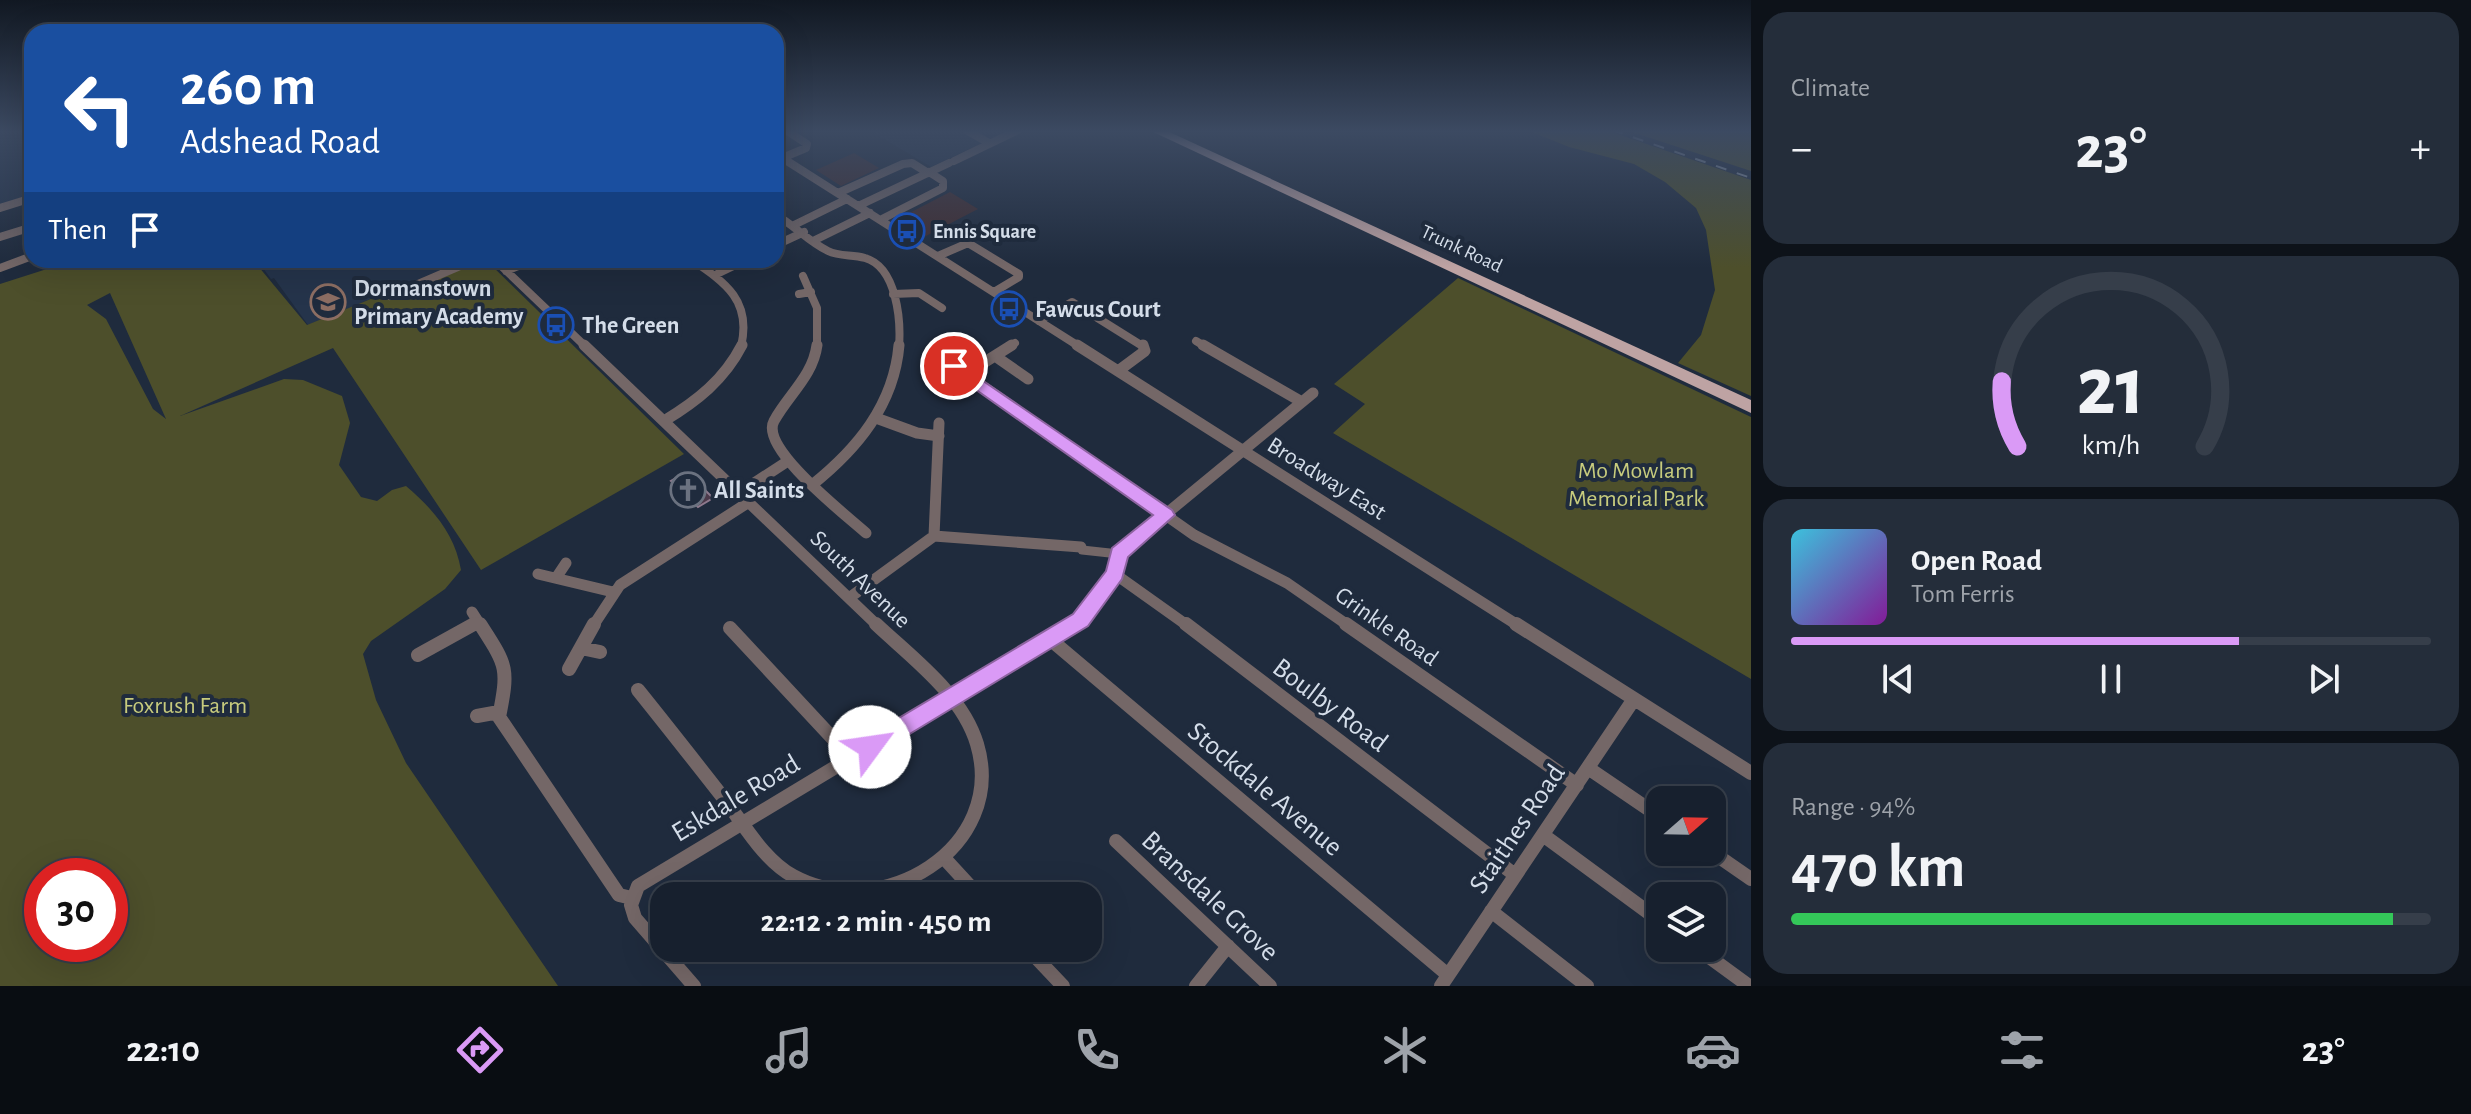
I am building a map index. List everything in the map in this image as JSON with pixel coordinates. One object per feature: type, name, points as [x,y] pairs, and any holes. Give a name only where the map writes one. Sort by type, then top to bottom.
[{"type":"main road","name":"Trunk Road","points":[[1254,176],[1751,407]]},
{"type":"street","name":"Broadway East","points":[[811,176],[1751,773]]},
{"type":"street","points":[[838,193],[876,176]]},
{"type":"street","points":[[858,206],[922,176]]},
{"type":"street","points":[[815,240],[943,188],[943,181],[934,176]]},
{"type":"street","points":[[794,225],[847,199]]},
{"type":"street","points":[[0,208],[24,200]]},
{"type":"street","points":[[784,219],[832,253],[861,256],[875,262],[893,294],[900,324],[900,348],[891,386],[876,418],[854,449],[812,485]]},
{"type":"street","points":[[0,237],[24,230]]},
{"type":"street","points":[[784,241],[804,232]]},
{"type":"street","points":[[938,256],[968,243],[1019,274],[1019,277],[994,292]]},
{"type":"street","points":[[0,268],[24,259]]},
{"type":"street","points":[[390,296],[455,268]]},
{"type":"street","name":"South Avenue","points":[[503,268],[951,699],[974,734],[982,773],[973,817],[945,859]]},
{"type":"street","points":[[506,271],[513,268]]},
{"type":"street","points":[[664,421],[708,392],[731,367],[741,347],[745,326],[739,299],[717,274],[706,268]]},
{"type":"street","points":[[717,274],[729,268]]},
{"type":"street","points":[[803,276],[817,308],[819,330],[814,358],[795,395],[772,424],[773,438],[788,461],[866,533]]},
{"type":"street","points":[[799,294],[811,292]]},
{"type":"street","points":[[893,294],[919,293],[942,308]]},
{"type":"street","points":[[1039,321],[1072,302],[1143,345],[1145,351],[1118,371]]},
{"type":"street","points":[[1196,341],[1302,402]]},
{"type":"street","points":[[966,374],[1015,343]]},
{"type":"street","points":[[995,356],[1028,379]]},
{"type":"street","name":"Grinkle Road","points":[[954,366],[1194,535],[1287,583],[1577,785]]},
{"type":"street","points":[[849,598],[934,536],[1081,547],[1082,550],[1119,554],[1313,393]]},
{"type":"street","points":[[876,418],[917,433],[939,436]]},
{"type":"street","points":[[934,536],[939,423]]},
{"type":"street","points":[[739,493],[788,461]]},
{"type":"street","points":[[569,669],[613,592],[636,573],[749,502]]},
{"type":"street","points":[[853,521],[866,513]]},
{"type":"street","name":"Eskdale Road","points":[[632,898],[643,881],[1051,640],[1089,612],[1115,574],[1119,554]]},
{"type":"street","points":[[556,578],[566,563]]},
{"type":"street","points":[[538,574],[613,592]]},
{"type":"street","name":"Boulby Road","points":[[1115,574],[1149,596],[1515,875]]},
{"type":"street","points":[[418,656],[475,617],[504,661],[507,678],[499,712],[619,895],[632,898],[635,918],[694,986]]},
{"type":"street","points":[[730,628],[851,758]]},
{"type":"street","name":"Stockdale Avenue","points":[[1051,640],[1445,981]]},
{"type":"street","points":[[581,648],[600,652]]},
{"type":"street","points":[[638,690],[776,864],[795,877],[835,891],[859,893],[906,884],[945,859],[966,882]]},
{"type":"street","name":"Staithes Road","points":[[1445,981],[1634,699]]},
{"type":"street","points":[[477,716],[499,712]]},
{"type":"street","points":[[1588,768],[1646,807]]},
{"type":"street","points":[[1543,835],[1646,911]]},
{"type":"street","name":"Bransdale Grove","points":[[1116,841],[1270,986]]},
{"type":"street","points":[[1726,862],[1751,879]]},
{"type":"street","points":[[1491,911],[1587,986]]},
{"type":"street","points":[[1196,986],[1228,946]]},
{"type":"street","points":[[1040,962],[1063,986]]},
{"type":"street","points":[[1716,962],[1749,986]]},
{"type":"shaded area","points":[[0,176],[24,176],[24,198],[0,205]]},
{"type":"shaded area","points":[[825,176],[862,176],[841,186]]},
{"type":"shaded area","points":[[950,192],[978,209],[924,237],[896,220]]},
{"type":"shaded area","name":"Dormanstown Primary Academy","points":[[263,268],[446,268],[308,325],[274,278],[271,279]]},
{"type":"green space","points":[[1655,176],[1739,176],[1751,180],[1751,396],[1678,363],[1701,335],[1715,290],[1706,230],[1696,208]]},
{"type":"green space","name":"Foxrush Farm","points":[[50,268],[260,268],[307,325],[383,294],[387,300],[460,268],[494,268],[684,454],[481,570],[333,348],[180,416],[284,379],[303,380],[342,396],[350,423],[339,465],[361,497],[377,501],[392,490],[406,486],[441,523],[454,545],[461,570],[445,589],[371,641],[363,654],[376,700],[406,763],[558,986],[0,986],[0,284]],"holes":[[[110,293],[166,419],[153,409],[106,319],[87,305]]]},
{"type":"green space","name":"Mo Mowlam Memorial Park","points":[[1458,278],[1751,417],[1751,679],[1333,433],[1365,404],[1334,384]]},
{"type":"building","name":"All Saints","points":[[681,475],[698,491],[703,488],[713,498],[698,507],[671,481]]},
{"type":"railway","points":[[1745,176],[1751,178]]},
{"type":"place","name":"Ennis Square","points":[[907,231]]},
{"type":"place","name":"Dormanstown Primary Academy","points":[[328,302]]},
{"type":"place","name":"Fawcus Court","points":[[1009,309]]},
{"type":"place","name":"The Green","points":[[556,325]]},
{"type":"place","name":"All Saints","points":[[688,490]]},
{"type":"route","points":[[870,747],[1081,620],[1115,574],[1119,554],[1166,515],[954,366]]}]
